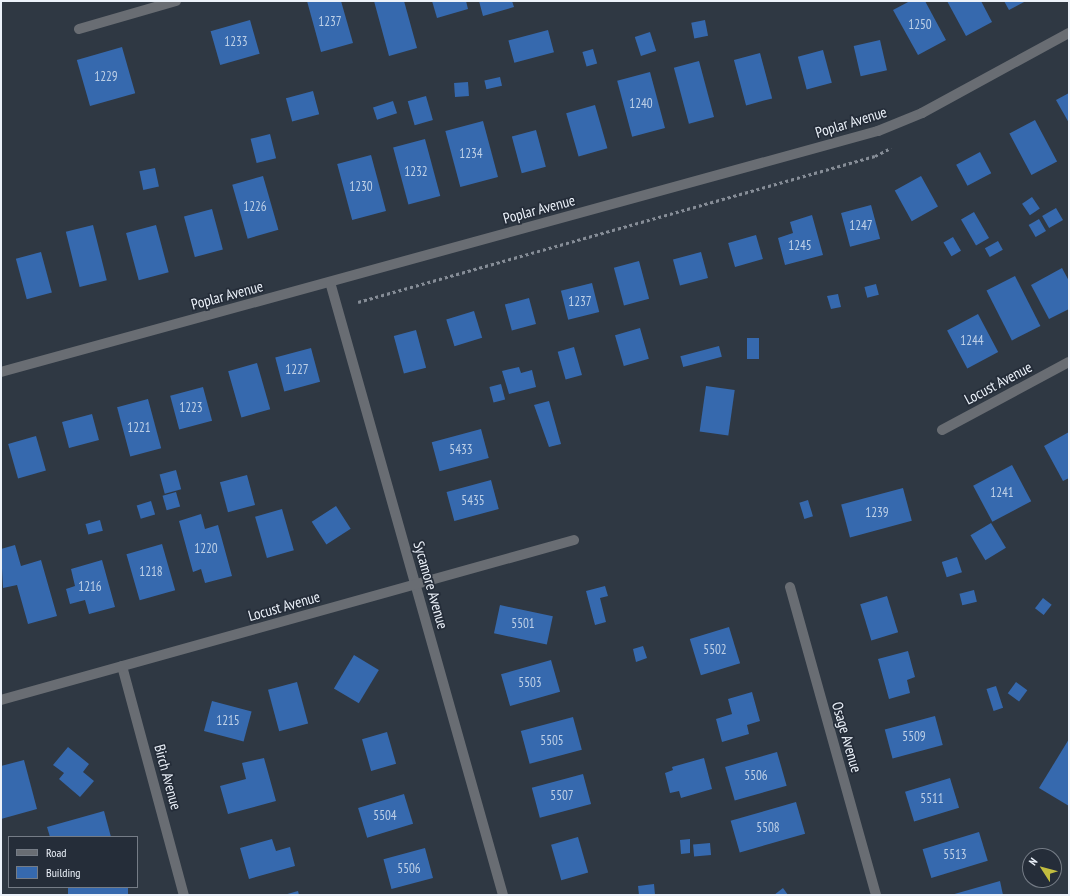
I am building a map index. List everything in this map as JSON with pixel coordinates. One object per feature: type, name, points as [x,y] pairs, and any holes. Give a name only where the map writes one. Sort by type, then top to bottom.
[{"type":"street","points":[[79,29],[176,1]]},
{"type":"street","name":"Poplar Avenue","points":[[1,372],[878,131],[922,113],[1069,33]]},
{"type":"street","name":"Sycamore Avenue","points":[[330,282],[502,895]]},
{"type":"street","name":"Locust Avenue","points":[[942,430],[1069,362]]},
{"type":"street","name":"Locust Avenue","points":[[1,700],[574,540]]},
{"type":"street","name":"Osage Avenue","points":[[790,587],[876,895]]},
{"type":"street","name":"Birch Avenue","points":[[122,666],[184,895]]},
{"type":"building","points":[[307,1],[341,1],[353,43],[321,52]]},
{"type":"building","points":[[374,1],[404,1],[417,48],[389,56]]},
{"type":"building","points":[[432,1],[466,1],[468,9],[437,18]]},
{"type":"building","points":[[479,1],[512,1],[514,7],[483,16]]},
{"type":"building","points":[[910,1],[925,1],[946,40],[918,55],[893,10]]},
{"type":"building","points":[[947,1],[981,1],[992,22],[966,36]]},
{"type":"building","points":[[1004,1],[1026,1],[1009,10]]},
{"type":"building","points":[[250,20],[260,54],[220,65],[211,31]]},
{"type":"building","points":[[705,20],[708,36],[694,38],[691,23]]},
{"type":"building","points":[[548,30],[554,52],[514,63],[508,41]]},
{"type":"building","points":[[650,32],[656,51],[641,56],[635,37]]},
{"type":"building","points":[[880,40],[887,70],[861,76],[854,46]]},
{"type":"building","points":[[122,47],[135,93],[90,106],[77,60]]},
{"type":"building","points":[[593,49],[597,63],[587,66],[582,52]]},
{"type":"building","points":[[823,50],[832,83],[807,90],[798,57]]},
{"type":"building","points":[[760,53],[772,98],[746,105],[734,60]]},
{"type":"building","points":[[699,61],[714,117],[689,124],[674,68]]},
{"type":"building","points":[[650,72],[665,128],[632,137],[617,81]]},
{"type":"building","points":[[500,77],[502,86],[486,89],[484,81]]},
{"type":"building","points":[[468,82],[469,96],[455,97],[454,83]]},
{"type":"building","points":[[313,91],[319,114],[292,121],[286,98]]},
{"type":"building","points":[[1069,93],[1069,123],[1056,100]]},
{"type":"building","points":[[426,96],[433,120],[415,125],[408,101]]},
{"type":"building","points":[[393,101],[397,113],[377,120],[373,107]]},
{"type":"building","points":[[595,105],[607,148],[579,157],[566,113]]},
{"type":"building","points":[[1035,120],[1057,161],[1031,175],[1009,134]]},
{"type":"building","points":[[483,121],[498,177],[460,187],[445,131]]},
{"type":"building","points":[[536,130],[546,167],[522,173],[512,136]]},
{"type":"building","points":[[270,134],[276,158],[257,163],[251,139]]},
{"type":"building","points":[[425,139],[440,196],[408,205],[393,148]]},
{"type":"building","points":[[980,152],[991,173],[967,186],[956,165]]},
{"type":"building","points":[[371,155],[386,211],[352,220],[337,164]]},
{"type":"building","points":[[155,168],[159,187],[143,190],[139,171]]},
{"type":"building","points":[[263,176],[278,230],[248,239],[232,185]]},
{"type":"building","points":[[921,176],[938,207],[912,221],[895,191]]},
{"type":"building","points":[[1032,197],[1040,209],[1030,215],[1022,204]]},
{"type":"building","points":[[871,205],[880,239],[850,247],[841,213]]},
{"type":"building","points":[[1056,208],[1063,220],[1049,228],[1042,216]]},
{"type":"building","points":[[212,209],[223,250],[195,257],[184,217]]},
{"type":"building","points":[[974,212],[989,238],[976,245],[961,220]]},
{"type":"building","points":[[812,215],[823,255],[785,265],[778,238],[793,233],[790,222]]},
{"type":"building","points":[[1039,219],[1046,231],[1036,237],[1029,225]]},
{"type":"building","points":[[93,225],[107,280],[80,287],[66,232]]},
{"type":"building","points":[[156,225],[169,272],[139,280],[126,233]]},
{"type":"building","points":[[756,235],[763,259],[735,267],[728,243]]},
{"type":"building","points":[[953,237],[961,251],[951,256],[943,242]]},
{"type":"building","points":[[998,241],[1003,250],[990,257],[985,248]]},
{"type":"building","points":[[41,252],[52,293],[27,299],[16,259]]},
{"type":"building","points":[[701,252],[708,278],[680,286],[673,260]]},
{"type":"building","points":[[639,261],[649,299],[624,305],[614,268]]},
{"type":"building","points":[[1062,268],[1069,281],[1069,309],[1049,319],[1031,285]]},
{"type":"building","points":[[1015,276],[1040,326],[1012,340],[986,291]]},
{"type":"building","points":[[592,283],[599,312],[568,320],[561,291]]},
{"type":"building","points":[[876,284],[879,295],[867,298],[864,287]]},
{"type":"building","points":[[838,294],[841,307],[831,309],[827,296]]},
{"type":"building","points":[[529,298],[536,324],[512,331],[505,304]]},
{"type":"building","points":[[474,311],[482,338],[454,346],[446,319]]},
{"type":"building","points":[[978,314],[998,352],[967,368],[947,330]]},
{"type":"building","points":[[640,328],[649,359],[624,366],[615,335]]},
{"type":"building","points":[[416,330],[426,368],[404,374],[394,336]]},
{"type":"building","points":[[747,338],[759,338],[759,359],[747,359]]},
{"type":"building","points":[[719,346],[722,357],[683,367],[680,356]]},
{"type":"building","points":[[574,347],[582,375],[566,380],[558,352]]},
{"type":"building","points":[[311,348],[320,382],[284,391],[275,358]]},
{"type":"building","points":[[257,363],[270,409],[241,417],[228,371]]},
{"type":"building","points":[[519,367],[521,373],[532,370],[536,387],[509,394],[502,371]]},
{"type":"building","points":[[501,384],[505,399],[494,403],[489,387]]},
{"type":"building","points":[[706,386],[735,390],[728,436],[700,432]]},
{"type":"building","points":[[203,387],[212,421],[179,430],[170,396]]},
{"type":"building","points":[[148,399],[161,448],[130,457],[117,407]]},
{"type":"building","points":[[549,401],[561,444],[549,447],[534,405]]},
{"type":"building","points":[[92,414],[99,440],[69,448],[62,422]]},
{"type":"building","points":[[481,429],[489,458],[440,471],[432,442]]},
{"type":"building","points":[[1069,432],[1069,478],[1063,481],[1044,446]]},
{"type":"building","points":[[36,436],[46,471],[18,479],[8,444]]},
{"type":"building","points":[[1012,465],[1031,501],[992,522],[973,486]]},
{"type":"building","points":[[176,470],[181,489],[165,494],[160,474]]},
{"type":"building","points":[[247,475],[255,505],[228,512],[220,482]]},
{"type":"building","points":[[491,480],[499,509],[454,521],[447,492]]},
{"type":"building","points":[[903,488],[912,521],[850,537],[841,505]]},
{"type":"building","points":[[176,492],[180,506],[167,510],[163,496]]},
{"type":"building","points":[[808,500],[813,516],[804,519],[799,503]]},
{"type":"building","points":[[151,501],[155,514],[141,519],[137,505]]},
{"type":"building","points":[[336,506],[351,529],[326,544],[312,522]]},
{"type":"building","points":[[282,509],[294,550],[267,558],[255,517]]},
{"type":"building","points":[[201,514],[205,529],[218,525],[232,576],[205,583],[201,569],[193,572],[179,521]]},
{"type":"building","points":[[100,520],[103,531],[88,535],[86,524]]},
{"type":"building","points":[[991,523],[1006,548],[985,560],[970,535]]},
{"type":"building","points":[[162,544],[175,590],[140,600],[126,554]]},
{"type":"building","points":[[15,545],[21,566],[41,560],[57,616],[28,624],[17,585],[3,588],[1,549]]},
{"type":"building","points":[[957,557],[962,572],[947,577],[942,562]]},
{"type":"building","points":[[102,560],[115,607],[89,614],[85,600],[70,604],[66,589],[75,586],[71,569]]},
{"type":"building","points":[[605,586],[608,596],[600,598],[606,622],[595,625],[586,591]]},
{"type":"building","points":[[974,590],[977,602],[962,605],[959,594]]},
{"type":"building","points":[[887,596],[898,632],[871,641],[860,604]]},
{"type":"building","points":[[1043,598],[1052,605],[1044,615],[1035,608]]},
{"type":"building","points":[[500,605],[553,616],[547,645],[494,633]]},
{"type":"building","points":[[729,627],[740,663],[701,675],[690,639]]},
{"type":"building","points":[[643,646],[647,658],[636,662],[633,649]]},
{"type":"building","points":[[908,651],[915,677],[907,680],[910,693],[889,699],[878,659]]},
{"type":"building","points":[[354,655],[379,670],[359,703],[334,688]]},
{"type":"building","points":[[551,660],[560,692],[510,706],[501,674]]},
{"type":"building","points":[[297,682],[308,724],[279,731],[268,690]]},
{"type":"building","points":[[1016,682],[1027,690],[1019,702],[1008,693]]},
{"type":"building","points":[[996,686],[1003,708],[994,711],[986,689]]},
{"type":"building","points":[[752,692],[760,721],[747,725],[749,734],[722,742],[716,719],[732,714],[728,699]]},
{"type":"building","points":[[212,701],[252,712],[244,742],[204,731]]},
{"type":"building","points":[[935,716],[943,745],[893,758],[885,729]]},
{"type":"building","points":[[573,717],[582,750],[530,764],[521,731]]},
{"type":"building","points":[[387,732],[396,764],[371,771],[362,739]]},
{"type":"building","points":[[1069,739],[1069,806],[1039,788]]},
{"type":"building","points":[[68,747],[89,764],[83,772],[94,781],[80,797],[59,779],[64,773],[53,765]]},
{"type":"building","points":[[777,752],[787,786],[735,801],[725,767]]},
{"type":"building","points":[[264,758],[276,801],[228,814],[220,786],[246,779],[242,763]]},
{"type":"building","points":[[704,758],[712,789],[681,798],[679,791],[670,793],[665,773],[673,770],[672,767]]},
{"type":"building","points":[[24,760],[37,809],[1,819],[1,766]]},
{"type":"building","points":[[583,774],[591,804],[540,818],[532,788]]},
{"type":"building","points":[[950,778],[959,808],[914,821],[905,792]]},
{"type":"building","points":[[404,794],[413,824],[367,838],[358,808]]},
{"type":"building","points":[[796,802],[805,834],[740,852],[731,821]]},
{"type":"building","points":[[104,811],[111,836],[50,836],[47,827]]},
{"type":"building","points":[[979,832],[988,861],[931,878],[923,849]]},
{"type":"building","points":[[578,837],[588,873],[561,880],[551,845]]},
{"type":"building","points":[[272,839],[276,851],[290,847],[295,866],[249,879],[240,848]]},
{"type":"building","points":[[690,839],[690,853],[681,854],[680,840]]},
{"type":"building","points":[[710,843],[711,855],[694,856],[693,844]]},
{"type":"building","points":[[425,848],[433,878],[391,889],[383,859]]},
{"type":"building","points":[[1000,881],[1003,895],[951,895]]},
{"type":"building","points":[[654,884],[655,895],[639,895],[638,886]]},
{"type":"building","points":[[68,888],[128,888],[128,895],[68,895]]},
{"type":"building","points":[[783,888],[788,895],[774,895]]},
{"type":"building","points":[[298,891],[299,895],[284,895]]}]
